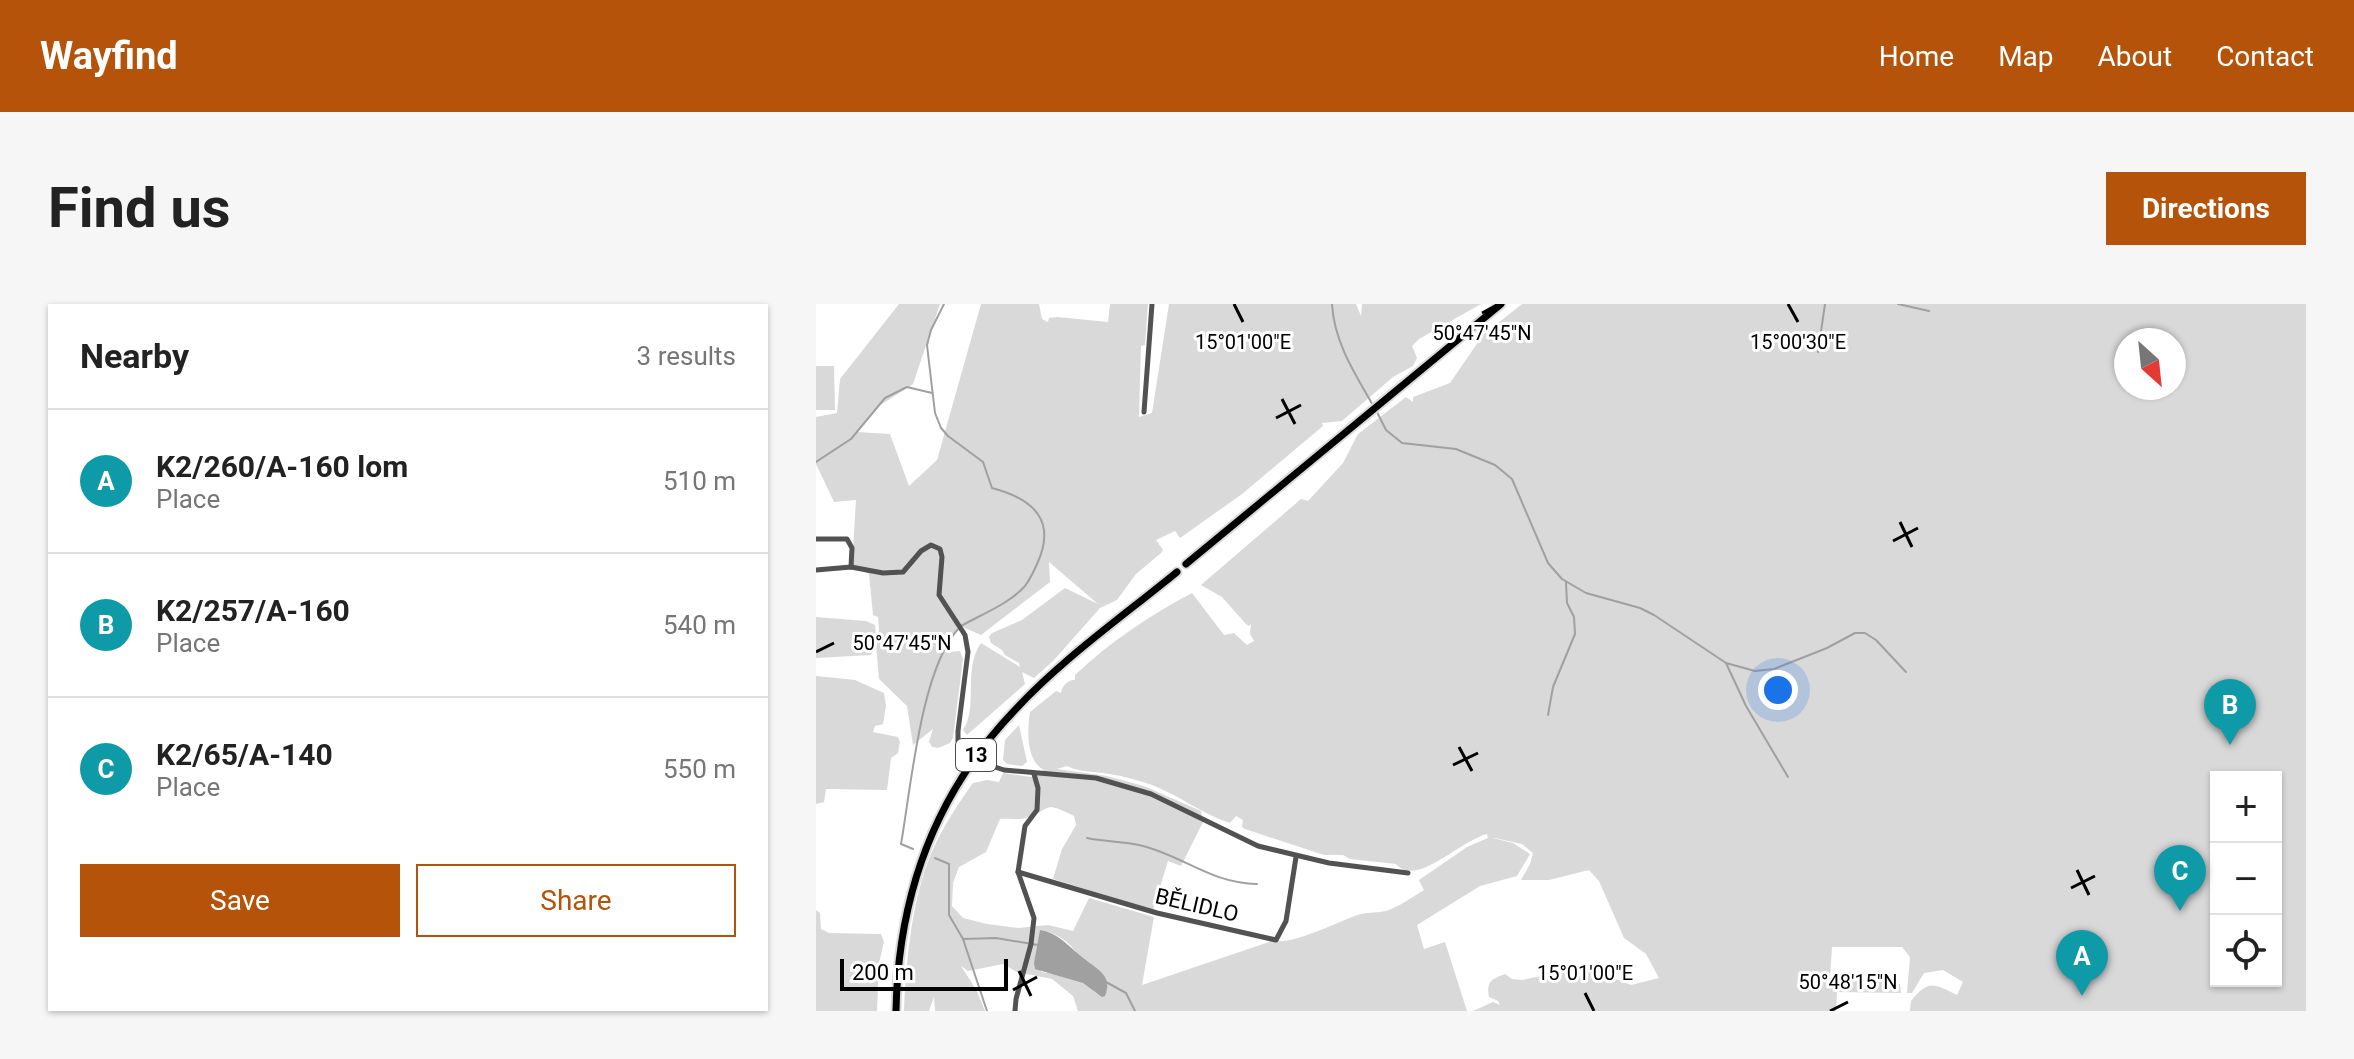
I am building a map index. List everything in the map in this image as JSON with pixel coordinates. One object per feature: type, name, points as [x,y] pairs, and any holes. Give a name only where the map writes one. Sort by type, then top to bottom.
[{"type":"main road","points":[[1186,564],[1501,304]]},
{"type":"main road","name":"13","points":[[896,1011],[900,948],[910,895],[936,823],[967,769],[993,735],[1036,689],[1177,572]]},
{"type":"street","points":[[1144,412],[1152,304]]},
{"type":"street","points":[[816,539],[847,539],[852,548],[851,567]]},
{"type":"street","points":[[816,570],[851,567],[894,574],[903,572],[921,551],[931,545],[940,549],[939,595],[965,635],[968,652],[958,731],[958,741],[967,753]]},
{"type":"street","points":[[980,762],[993,768],[1034,774],[1096,778],[1151,794],[1258,846],[1296,857],[1408,873]]},
{"type":"street","points":[[1015,1011],[1034,918],[1018,872],[1025,826],[1037,810],[1038,788],[1034,774]]},
{"type":"street","name":"BĚLIDLO","points":[[1018,872],[1157,913],[1276,940],[1286,921],[1296,857]]},
{"type":"shaded area","points":[[899,304],[940,304],[913,384],[879,406],[857,432],[890,434],[909,486],[937,460],[981,304],[1039,304],[1042,319],[1048,322],[1049,318],[1057,317],[1108,322],[1110,304],[1148,304],[1145,345],[1141,346],[1139,417],[1152,413],[1169,304],[1356,304],[1361,316],[1362,304],[1481,304],[1419,339],[1412,346],[1417,358],[1413,366],[1393,377],[1342,421],[1322,423],[1323,426],[1242,494],[1180,538],[1175,531],[1156,540],[1163,550],[1136,574],[1117,600],[1100,608],[1034,678],[1022,672],[1025,684],[967,735],[963,730],[970,710],[972,665],[981,643],[1020,667],[1019,663],[991,643],[989,637],[992,633],[1022,620],[1065,588],[1098,604],[1049,562],[1050,582],[981,635],[958,625],[947,652],[960,651],[963,659],[953,738],[950,743],[938,748],[932,747],[929,742],[933,729],[913,745],[907,706],[879,679],[876,645],[871,655],[816,658],[816,617],[866,621],[875,625],[876,636],[856,641],[859,644],[876,643],[879,629],[878,617],[873,615],[869,574],[852,566],[856,500],[834,502],[816,464],[816,417],[837,413],[840,379]]},
{"type":"shaded area","points":[[1522,304],[2306,304],[2306,1011],[1910,1011],[1911,1001],[1923,989],[1937,986],[1957,995],[1963,982],[1943,970],[1924,973],[1912,993],[1907,993],[1910,957],[1902,947],[1832,947],[1830,977],[1895,981],[1900,984],[1901,993],[1837,992],[1836,1011],[1473,1011],[1493,1002],[1500,1005],[1489,997],[1488,988],[1493,980],[1505,974],[1522,980],[1585,967],[1631,985],[1659,978],[1646,954],[1624,938],[1599,881],[1589,870],[1549,880],[1521,880],[1533,853],[1522,844],[1493,838],[1513,843],[1530,854],[1517,876],[1480,886],[1417,925],[1424,949],[1445,942],[1467,1011],[1078,1011],[1073,996],[1052,979],[1017,972],[1003,964],[968,971],[961,966],[985,1011],[935,1011],[934,997],[929,1011],[904,1011],[913,918],[931,853],[973,783],[987,780],[999,782],[1003,773],[1031,777],[1044,770],[1038,766],[1031,752],[1028,736],[1030,712],[1056,691],[1061,693],[1066,684],[1075,680],[1075,675],[1116,640],[1192,593],[1224,635],[1234,633],[1247,645],[1254,641],[1250,634],[1251,624],[1246,624],[1222,597],[1201,585],[1301,499],[1308,501],[1343,463],[1358,434],[1406,397],[1413,402],[1413,397],[1450,383],[1483,335]],"holes":[[[1067,766],[1136,780],[1162,789],[1210,815],[1230,823],[1236,816],[1243,820],[1242,827],[1245,829],[1324,855],[1396,864],[1405,870],[1427,867],[1476,838],[1487,834],[1488,838],[1467,847],[1419,880],[1424,890],[1391,909],[1361,914],[1293,939],[1272,941],[1142,985],[1154,917],[1089,898],[1073,931],[1048,925],[1019,928],[987,924],[963,918],[952,906],[953,883],[959,867],[986,852],[1000,819],[1026,818],[1052,807],[1074,816],[1076,825],[1062,849],[1053,879],[1153,910],[1168,861],[1181,866],[1203,822],[1201,811],[1144,786],[1107,776],[1057,769]],[[1040,930],[1052,933],[1070,945],[1083,963],[1097,994],[1079,981],[1041,972]]]},
{"type":"shaded area","points":[[816,366],[834,366],[835,410],[816,410]]},
{"type":"shaded area","points":[[816,676],[855,680],[884,693],[886,706],[883,724],[875,726],[873,732],[898,737],[900,742],[898,753],[891,758],[887,790],[826,789],[824,802],[816,804]]},
{"type":"shaded area","points":[[1019,725],[1027,762],[1022,766],[1007,764],[1003,760],[1005,740]]},
{"type":"shaded area","points":[[816,910],[820,913],[821,929],[829,933],[881,934],[884,942],[879,963],[877,1011],[816,1011]]},
{"type":"shaded area","points":[[1040,930],[1058,937],[1102,973],[1107,983],[1105,996],[1083,983],[1035,969]]},
{"type":"waterway","points":[[944,304],[927,345],[935,413],[941,428],[983,462],[992,488],[1020,498],[1038,514],[1044,536],[1043,549],[1025,586],[1003,603],[961,626]]},
{"type":"waterway","points":[[1332,304],[1341,345],[1374,407]]},
{"type":"waterway","points":[[1818,352],[1825,304]]},
{"type":"waterway","points":[[1898,304],[1929,311]]},
{"type":"waterway","points":[[816,462],[851,439],[885,398],[907,387],[932,393]]},
{"type":"waterway","points":[[1377,412],[1386,430],[1402,443],[1456,449],[1495,465],[1512,479],[1548,563],[1562,579],[1586,593],[1654,615],[1726,663],[1755,671],[1774,669],[1855,633],[1865,633],[1876,640],[1906,672]]},
{"type":"waterway","points":[[1548,715],[1553,687],[1575,634],[1574,617],[1567,603],[1566,583]]},
{"type":"waterway","points":[[913,849],[901,844],[919,730],[935,672],[945,648],[958,629]]},
{"type":"waterway","points":[[1726,663],[1746,706],[1788,777]]},
{"type":"waterway","points":[[1087,838],[1143,846],[1226,879],[1257,884]]},
{"type":"waterway","points":[[935,858],[949,864],[949,915],[963,939],[987,1011]]},
{"type":"waterway","points":[[963,939],[996,938],[1038,945]]},
{"type":"waterway","points":[[1106,982],[1126,993],[1135,1011]]},
{"type":"place","name":"K2/257/A-160","points":[[2230,745]]},
{"type":"place","name":"K2/65/A-140","points":[[2180,911]]},
{"type":"place","name":"K2/260/A-160 lom","points":[[2082,996]]}]
